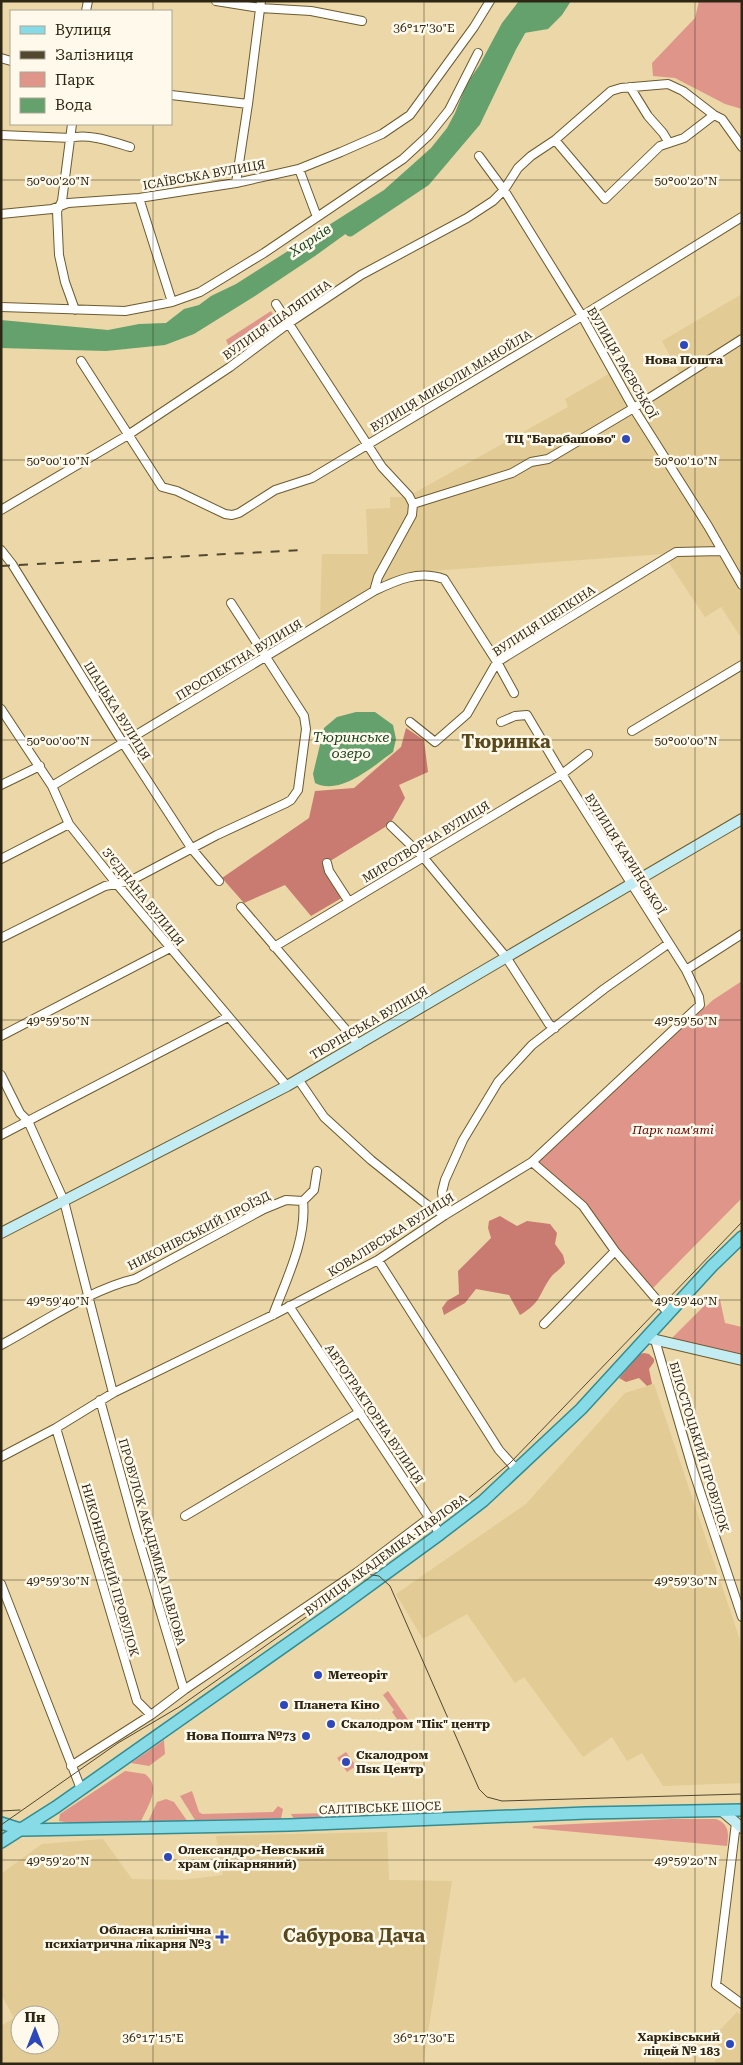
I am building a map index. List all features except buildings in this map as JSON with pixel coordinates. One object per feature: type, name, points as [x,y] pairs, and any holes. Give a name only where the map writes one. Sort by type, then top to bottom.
[{"type":"main road","name":"ТЮРІНСЬКА ВУЛИЦЯ","points":[[1,1234],[298,1080],[742,819]]},
{"type":"main road","name":"ВУЛИЦЯ АКАДЕМІКА ПАВЛОВА","points":[[1,1842],[56,1807],[440,1534],[483,1501],[581,1409],[651,1339],[669,1314],[712,1266],[742,1237]]},
{"type":"main road","points":[[651,1339],[742,1360]]},
{"type":"main road","points":[[56,1807],[52,1816],[54,1822],[66,1829]]},
{"type":"main road","points":[[721,1810],[739,1826]]},
{"type":"main road","name":"САЛТІВСЬКЕ ШОСЕ","points":[[19,1830],[290,1825],[742,1810]]},
{"type":"main road","points":[[1,1823],[19,1830]]},
{"type":"street","points":[[216,1],[311,11],[362,21]]},
{"type":"street","name":"ІСАЇВСЬКА ВУЛИЦЯ","points":[[1,214],[52,209],[68,204],[139,198],[236,183],[298,169],[382,134],[410,115],[474,27],[490,1]]},
{"type":"street","points":[[236,183],[261,5]]},
{"type":"street","points":[[1,307],[125,311],[172,302],[200,292],[264,253],[403,159],[429,135],[449,110],[478,53]]},
{"type":"street","points":[[669,143],[648,116],[630,88],[668,84],[684,91],[714,115],[722,119],[742,146]]},
{"type":"street","name":"ВУЛИЦЯ ШАЛЯПІНА","points":[[1,510],[128,434],[230,367],[289,322],[361,275],[467,218],[493,201],[504,190],[518,168],[531,156],[555,140],[611,91],[630,88]]},
{"type":"street","points":[[172,94],[248,104]]},
{"type":"street","points":[[555,140],[605,199],[660,146],[684,138],[714,115]]},
{"type":"street","points":[[72,125],[62,201],[57,211],[59,255],[65,282],[75,310]]},
{"type":"street","points":[[1,135],[76,137],[101,140],[130,147]]},
{"type":"street","name":"ВУЛИЦЯ РАЄВСЬКОЇ","points":[[480,156],[504,190],[582,316],[634,409],[742,585]]},
{"type":"street","points":[[298,169],[317,217]]},
{"type":"street","points":[[139,198],[172,302]]},
{"type":"street","name":"ВУЛИЦЯ МИКОЛИ МАНОЙЛА","points":[[128,434],[162,486],[177,491],[225,514],[239,513],[275,490],[312,478],[582,316],[742,217]]},
{"type":"street","points":[[276,304],[382,467],[406,492],[413,504],[412,515],[378,577],[374,591]]},
{"type":"street","points":[[413,504],[512,473],[531,462],[548,459],[634,409],[742,339]]},
{"type":"street","points":[[81,361],[128,434]]},
{"type":"street","name":"ШАЦЬКА ВУЛИЦЯ","points":[[1,550],[12,564],[123,743],[192,849],[219,881]]},
{"type":"street","name":"ВУЛИЦЯ ЩЕПКІНА","points":[[410,722],[435,742],[467,714],[497,662],[676,552],[722,550]]},
{"type":"street","name":"ПРОСПЕКТНА ВУЛИЦЯ","points":[[52,786],[374,591],[410,576],[433,575],[444,579],[497,662]]},
{"type":"street","points":[[1,938],[105,886],[130,881],[286,803],[295,796],[298,790],[306,722],[267,657],[231,603]]},
{"type":"street","points":[[497,662],[514,693]]},
{"type":"street","points":[[632,731],[742,665]]},
{"type":"street","name":"З’ЄДНАНА ВУЛИЦЯ","points":[[2,712],[52,786],[69,824],[170,948],[287,1086]]},
{"type":"street","name":"ВУЛИЦЯ КАРИНСЬКОЇ","points":[[501,722],[515,716],[527,715],[562,774],[686,970],[700,997],[700,1005]]},
{"type":"street","name":"МИРОТВОРЧА ВУЛИЦЯ","points":[[274,947],[562,774],[588,754]]},
{"type":"street","points":[[1,785],[40,766]]},
{"type":"street","points":[[1,859],[69,824]]},
{"type":"street","points":[[392,826],[423,857],[506,957],[549,1024],[554,1028]]},
{"type":"street","points":[[327,863],[329,871],[349,902]]},
{"type":"street","points":[[241,907],[359,1045]]},
{"type":"street","points":[[686,970],[742,934]]},
{"type":"street","points":[[445,1215],[442,1192],[445,1180],[463,1140],[498,1082],[532,1045],[604,989],[668,944]]},
{"type":"street","points":[[1,1036],[170,948]]},
{"type":"street","name":"КОВАЛІВСЬКА ВУЛИЦЯ","points":[[1,1457],[56,1428],[113,1393],[273,1315],[378,1260],[445,1215],[532,1162],[700,1005]]},
{"type":"street","points":[[1,1135],[228,1017]]},
{"type":"street","points":[[1,1076],[20,1113],[28,1121],[64,1201],[113,1393]]},
{"type":"street","points":[[298,1080],[324,1118],[371,1160],[426,1204],[445,1215]]},
{"type":"street","points":[[532,1162],[583,1206],[615,1251],[669,1314]]},
{"type":"street","points":[[273,1315],[305,1218],[303,1201],[314,1190],[317,1171]]},
{"type":"street","name":"НИКОНІВСЬКИЙ ПРОЇЗД","points":[[1,1345],[88,1297],[118,1283],[135,1279],[264,1209],[286,1200],[303,1201]]},
{"type":"street","points":[[544,1324],[615,1251]]},
{"type":"street","points":[[378,1260],[500,1450],[517,1470]]},
{"type":"street","name":"АВТОТРАКТОРНА ВУЛИЦЯ","points":[[289,1306],[440,1534]]},
{"type":"street","name":"БІЛОСТОЦЬКИЙ ПРОВУЛОК","points":[[651,1339],[742,1618]]},
{"type":"street","name":"ПРОВУЛОК АКАДЕМІКА ПАВЛОВА","points":[[100,1400],[136,1530],[184,1690]]},
{"type":"street","points":[[185,1516],[360,1412]]},
{"type":"street","name":"НИКОНІВСЬКИЙ ПРОВУЛОК","points":[[56,1428],[137,1701],[150,1715]]},
{"type":"street","name":"ВУЛИЦЯ АКАДЕМІКА ПАВЛОВА","points":[[71,1766],[150,1715],[359,1571],[430,1518]]},
{"type":"street","points":[[1,1584],[81,1789]]},
{"type":"street","points":[[739,1826],[716,1985],[742,2004]]},
{"type":"shaded area","name":"ТЦ \"Барабашово\"","points":[[742,294],[742,639],[721,607],[705,617],[663,554],[403,573],[320,618],[322,554],[368,554],[366,509],[390,508],[390,497],[407,497],[568,407],[565,399],[614,371],[634,402],[680,374],[662,341]]},
{"type":"shaded area","points":[[406,728],[424,740],[428,772],[399,785],[405,798],[390,824],[327,863],[345,896],[311,916],[285,885],[244,903],[222,878],[309,818],[315,791],[354,788],[401,747]]},
{"type":"shaded area","points":[[500,1216],[517,1226],[527,1221],[550,1224],[557,1233],[555,1244],[563,1255],[565,1263],[551,1277],[536,1302],[520,1315],[509,1295],[476,1289],[465,1303],[444,1315],[442,1308],[447,1301],[459,1294],[458,1271],[491,1238],[488,1228],[489,1221]]},
{"type":"shaded area","points":[[640,1354],[649,1354],[654,1359],[649,1369],[652,1384],[647,1386],[639,1378],[626,1382],[619,1378]]},
{"type":"shaded area","points":[[654,1384],[742,1646],[742,1783],[663,1786],[642,1753],[627,1761],[612,1737],[583,1757],[524,1677],[515,1683],[467,1614],[423,1639],[396,1594],[526,1504],[625,1393]]},
{"type":"shaded area","name":"Обласна клінічна психіатрична лікарня №3","points":[[387,1832],[389,1880],[452,1881],[423,2064],[1,2064],[1,2026],[10,2020],[10,2055],[60,2055],[60,2005],[10,2005],[10,2011],[1,1994],[1,1874],[42,1844],[103,1839],[132,1879],[182,1880],[223,1875],[216,1836]]},
{"type":"shaded area","points":[[737,2012],[742,2016],[742,2064],[715,2064],[719,2031]]},
{"type":"green space","points":[[699,1],[742,1],[742,109],[725,104],[675,78],[653,76],[652,63],[695,18]]},
{"type":"green space","points":[[271,311],[279,324],[233,356],[226,340]]},
{"type":"green space","name":"Парк пам'яті","points":[[742,981],[742,1198],[652,1289],[584,1205],[536,1160],[713,1000]]},
{"type":"green space","points":[[719,1295],[725,1323],[742,1327],[742,1360],[667,1343],[710,1300]]},
{"type":"green space","points":[[388,1691],[411,1724],[404,1729],[383,1695]]},
{"type":"green space","points":[[164,1740],[165,1754],[149,1766],[131,1763]]},
{"type":"green space","name":"Скалодром Пsк Центр","points":[[346,1752],[356,1766],[347,1772],[337,1758]]},
{"type":"green space","points":[[125,1771],[145,1774],[153,1785],[150,1803],[141,1821],[75,1824],[59,1821],[60,1814]]},
{"type":"green space","points":[[192,1791],[199,1812],[202,1814],[273,1812],[278,1806],[283,1809],[281,1819],[195,1820],[180,1796]]},
{"type":"green space","points":[[166,1799],[174,1802],[188,1822],[148,1822],[157,1802]]},
{"type":"green space","points":[[363,1812],[364,1818],[294,1819],[291,1814]]},
{"type":"green space","points":[[671,1819],[716,1819],[726,1826],[727,1846],[532,1828],[534,1826]]},
{"type":"water","points":[[519,1],[571,1],[562,15],[548,29],[518,34],[510,43],[496,81],[463,133],[430,173],[315,256],[194,334],[165,345],[106,351],[1,348],[1,320],[108,330],[139,324],[166,323],[184,309],[199,305],[211,296],[236,284],[384,190],[431,148],[447,128],[467,83],[479,66],[502,23]]},
{"type":"water","name":"Тюринське озеро","points":[[356,712],[375,712],[393,725],[396,739],[393,752],[346,783],[325,786],[315,783],[313,774],[324,728],[337,717]]},
{"type":"waterway","name":"Харків","points":[[350,231],[425,181],[475,122],[511,47],[537,1]]},
{"type":"tram line","points":[[1,1825],[118,1743],[179,1707],[435,1526],[510,1463],[742,1222]]},
{"type":"tram line","points":[[366,1574],[379,1576],[390,1586],[479,1789],[487,1797],[502,1801],[742,1794]]},
{"type":"tram line","points":[[1,1811],[20,1810]]},
{"type":"railway","points":[[1,566],[303,550]]},
{"type":"place","name":"Нова Пошта","points":[[684,345]]},
{"type":"place","name":"ТЦ \"Барабашово\"","points":[[626,439]]},
{"type":"place","name":"Метеоріт","points":[[318,1675]]},
{"type":"place","name":"Планета Кіно","points":[[284,1705]]},
{"type":"place","name":"Скалодром \"Пік\" центр","points":[[331,1724]]},
{"type":"place","name":"Нова Пошта №73","points":[[306,1736]]},
{"type":"place","name":"Скалодром Пsк Центр","points":[[346,1762]]},
{"type":"place","name":"Олександро-Невський храм (лікарняний)","points":[[168,1857]]},
{"type":"place","name":"Обласна клінічна психіатрична лікарня №3","points":[[222,1937]]},
{"type":"place","name":"Харківський ліцей № 183","points":[[730,2044]]},
{"type":"district","name":"Тюринка","points":[[506,741]]},
{"type":"district","name":"Сабурова Дача","points":[[354,1935]]}]
